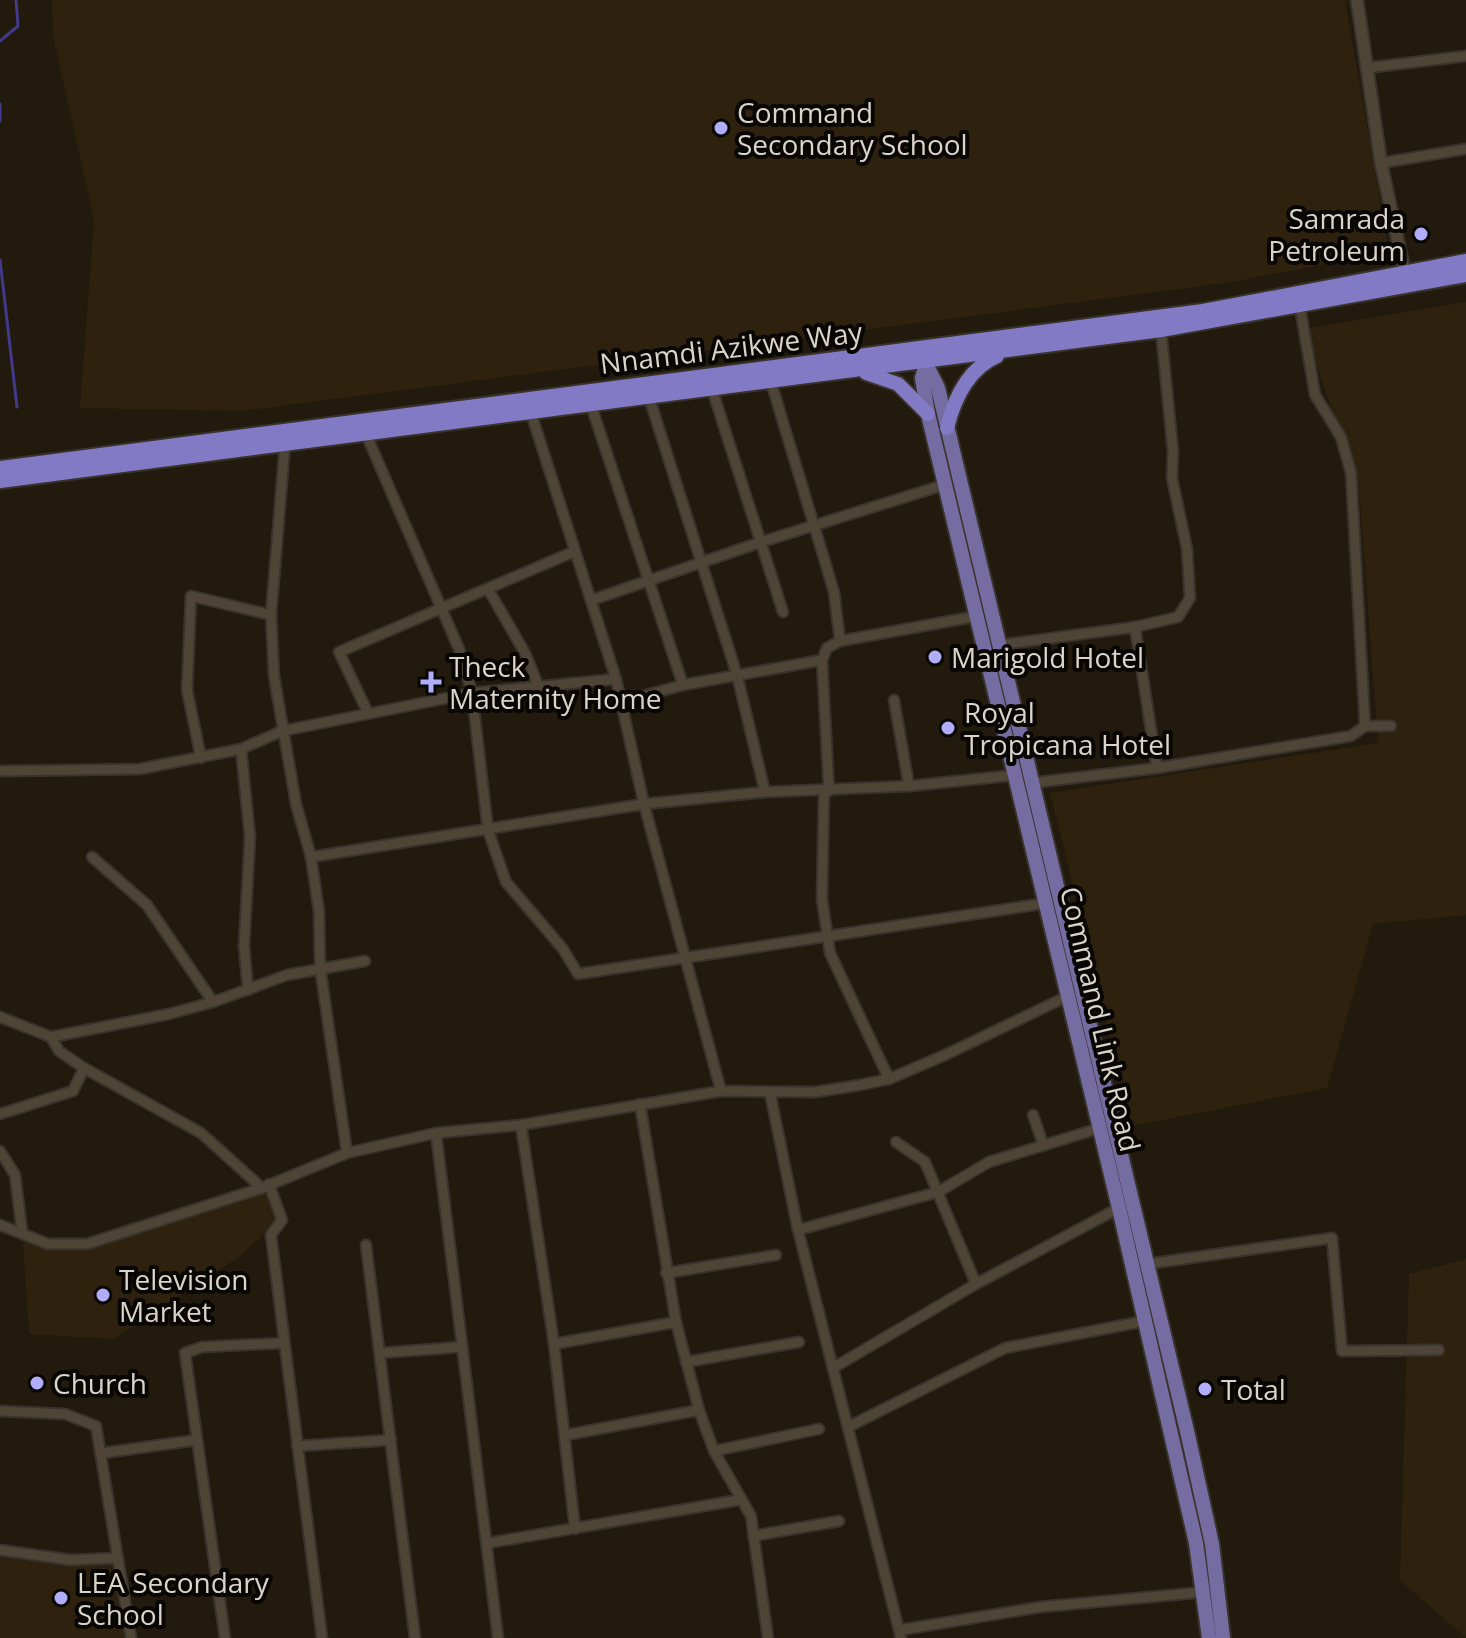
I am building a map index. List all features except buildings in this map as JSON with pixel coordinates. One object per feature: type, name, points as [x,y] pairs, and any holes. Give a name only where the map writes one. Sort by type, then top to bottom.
[{"type":"highway","name":"Nnamdi Azikwe Way","points":[[0,468],[1203,311],[1466,261]]},
{"type":"highway","name":"Nnamdi Azikwe Way","points":[[0,481],[1161,330],[1466,275]]},
{"type":"highway","points":[[947,428],[957,398],[972,374],[993,357],[1019,349]]},
{"type":"highway","points":[[842,372],[882,377],[911,395],[928,414]]},
{"type":"main road","points":[[880,354],[904,355],[925,362],[950,345]]},
{"type":"main road","name":"Command Link Road","points":[[925,362],[922,387],[1016,775],[1040,850],[1147,1264],[1212,1544],[1223,1638]]},
{"type":"main road","name":"Command Link Road","points":[[925,362],[933,374],[947,428],[1031,783],[1047,903],[1205,1592],[1209,1638]]},
{"type":"street","points":[[1357,0],[1381,163],[1405,274]]},
{"type":"street","points":[[1366,68],[1466,56]]},
{"type":"street","points":[[1381,163],[1466,149]]},
{"type":"street","points":[[1300,307],[1315,395],[1341,437],[1351,473],[1365,726]]},
{"type":"street","points":[[999,645],[1135,627],[1178,617],[1190,598],[1187,549],[1172,478],[1173,452],[1161,330]]},
{"type":"street","points":[[771,382],[834,592],[840,641]]},
{"type":"street","points":[[712,389],[783,612]]},
{"type":"street","points":[[649,397],[737,675],[765,792]]},
{"type":"street","points":[[591,405],[683,685]]},
{"type":"street","points":[[531,413],[616,679],[644,804],[721,1091]]},
{"type":"street","points":[[366,434],[459,649],[472,693],[488,830],[506,882],[563,949],[578,974],[1047,903]]},
{"type":"street","points":[[285,444],[271,615],[274,676],[282,731],[311,857],[319,912],[320,967],[347,1153]]},
{"type":"street","points":[[592,600],[702,561],[947,484]]},
{"type":"street","points":[[368,713],[339,652],[573,552]]},
{"type":"street","points":[[488,589],[525,653],[538,685]]},
{"type":"street","points":[[201,758],[187,690],[191,596],[271,615]]},
{"type":"street","points":[[889,1079],[830,953],[822,899],[827,791],[822,660],[827,648],[840,641],[978,616]]},
{"type":"street","points":[[1135,627],[1157,768]]},
{"type":"street","points":[[621,702],[683,685],[822,660]]},
{"type":"street","points":[[0,771],[140,769],[241,749],[282,731],[472,693],[616,679]]},
{"type":"street","points":[[894,700],[909,786]]},
{"type":"street","points":[[1031,783],[1157,768],[1351,736],[1365,726],[1391,726]]},
{"type":"street","points":[[241,749],[250,837],[244,946],[248,990]]},
{"type":"street","points":[[311,857],[644,804],[765,792],[909,786],[1016,775]]},
{"type":"street","points":[[92,857],[147,905],[213,1002]]},
{"type":"street","points":[[0,1017],[51,1037],[213,1002],[320,967],[365,961]]},
{"type":"street","points":[[0,1225],[22,1231],[48,1244],[87,1244],[265,1186],[347,1153],[436,1133],[521,1125],[721,1091],[815,1092],[889,1079],[1068,996]]},
{"type":"street","points":[[51,1037],[59,1051],[84,1068],[201,1133],[265,1186],[282,1220],[271,1235],[322,1638]]},
{"type":"street","points":[[0,1114],[73,1091],[84,1068]]},
{"type":"street","points":[[770,1093],[798,1230],[850,1426],[900,1634],[1040,1607],[1205,1592]]},
{"type":"street","points":[[640,1104],[676,1322],[699,1410],[714,1451],[739,1500],[751,1516],[768,1638]]},
{"type":"street","points":[[1033,1115],[1043,1144]]},
{"type":"street","points":[[521,1125],[554,1344],[575,1529]]},
{"type":"street","points":[[798,1230],[938,1192],[989,1162],[1100,1128]]},
{"type":"street","points":[[436,1133],[498,1638]]},
{"type":"street","points":[[896,1142],[925,1162],[976,1284]]},
{"type":"street","points":[[0,1151],[15,1175],[22,1231]]},
{"type":"street","points":[[833,1368],[976,1284],[1119,1208]]},
{"type":"street","points":[[1147,1264],[1332,1238],[1342,1351],[1439,1350]]},
{"type":"street","points":[[366,1245],[415,1638]]},
{"type":"street","points":[[666,1273],[776,1255]]},
{"type":"street","points":[[850,1426],[1005,1348],[1145,1321]]},
{"type":"street","points":[[554,1344],[676,1322]]},
{"type":"street","points":[[686,1362],[799,1342]]},
{"type":"street","points":[[225,1638],[185,1353],[202,1347],[284,1343]]},
{"type":"street","points":[[380,1353],[460,1347]]},
{"type":"street","points":[[566,1435],[699,1410]]},
{"type":"street","points":[[0,1411],[65,1414],[90,1422],[100,1432],[131,1638]]},
{"type":"street","points":[[714,1451],[819,1429]]},
{"type":"street","points":[[103,1453],[196,1440]]},
{"type":"street","points":[[297,1446],[391,1440]]},
{"type":"street","points":[[488,1543],[739,1500]]},
{"type":"street","points":[[753,1536],[839,1521]]},
{"type":"street","points":[[0,1550],[71,1560],[118,1558]]},
{"type":"shaded area","name":"Command Secondary School","points":[[52,0],[1345,0],[1389,252],[1232,282],[243,411],[80,408],[94,220],[53,36]]},
{"type":"shaded area","points":[[1466,302],[1466,915],[1373,924],[1327,1088],[1132,1126],[1050,793],[1378,743],[1359,488],[1304,329]]},
{"type":"shaded area","name":"Television Market","points":[[270,1189],[278,1221],[239,1257],[113,1339],[29,1334],[23,1242],[77,1249]]},
{"type":"shaded area","points":[[1466,1259],[1466,1638],[1400,1580],[1409,1274]]},
{"type":"shaded area","name":"LEA Secondary School","points":[[0,1550],[56,1559],[115,1557],[128,1638],[0,1638]]},
{"type":"waterway","points":[[0,41],[18,26],[16,0]]},
{"type":"waterway","points":[[0,104],[0,121]]},
{"type":"waterway","points":[[0,260],[17,407]]},
{"type":"place","name":"Command Secondary School","points":[[721,128]]},
{"type":"place","name":"Samrada Petroleum","points":[[1421,234]]},
{"type":"place","name":"Marigold Hotel","points":[[935,657]]},
{"type":"place","name":"Theck Maternity Home","points":[[431,682]]},
{"type":"place","name":"Royal Tropicana Hotel","points":[[948,728]]},
{"type":"place","name":"Television Market","points":[[103,1295]]},
{"type":"place","name":"Church","points":[[37,1383]]},
{"type":"place","name":"Total","points":[[1205,1389]]},
{"type":"place","name":"LEA Secondary School","points":[[61,1598]]}]
